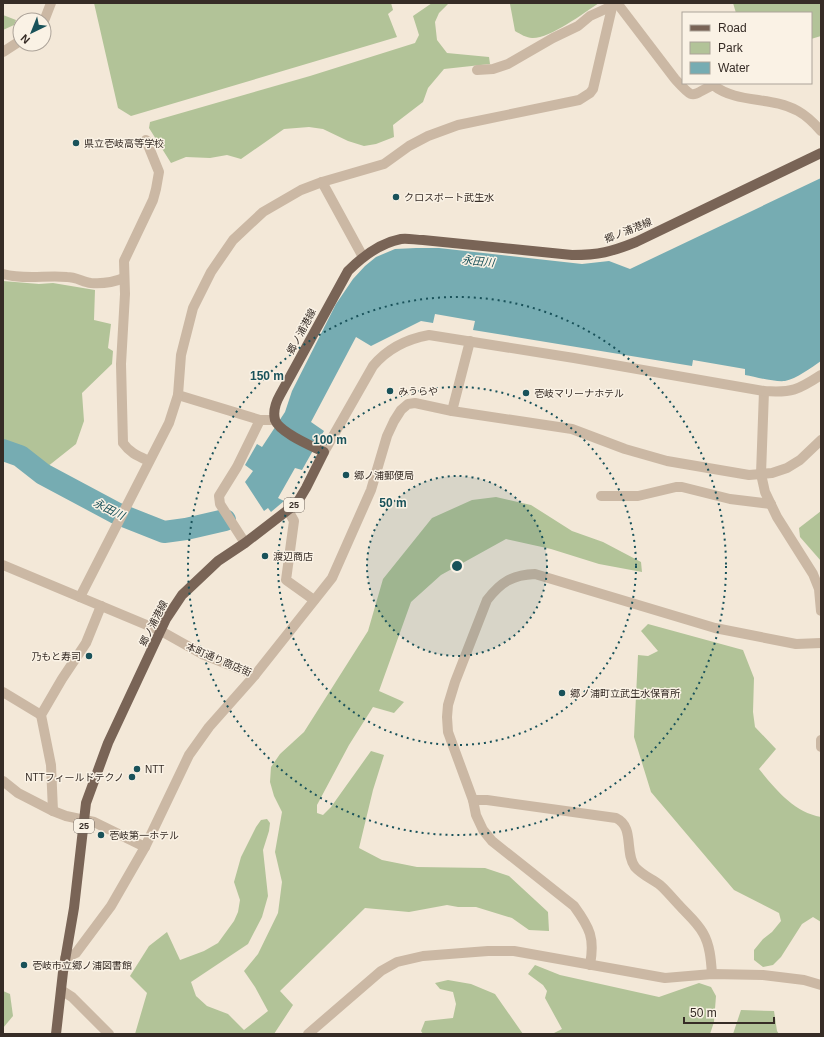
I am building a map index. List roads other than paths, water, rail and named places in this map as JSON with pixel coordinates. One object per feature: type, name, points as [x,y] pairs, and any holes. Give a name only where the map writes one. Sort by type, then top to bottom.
[{"type":"main road","name":"郷ノ浦港線","points":[[275,420],[276,402],[348,271],[363,257],[379,247],[402,239],[572,255],[595,255],[613,251],[636,242],[821,153]]},
{"type":"main road","points":[[275,420],[284,430],[320,450]]},
{"type":"main road","name":"郷ノ浦港線","points":[[56,1034],[65,958],[74,908],[86,803],[108,743],[170,610],[182,595],[218,561],[245,543],[297,503],[306,488],[320,450]]},
{"type":"street","points":[[477,70],[493,69],[508,64],[578,26],[590,16],[614,4]]},
{"type":"street","points":[[614,4],[675,79],[691,95],[697,94],[713,85],[719,90],[727,93],[778,104],[796,110],[821,131]]},
{"type":"street","points":[[80,597],[118,520],[169,423],[178,395],[182,355],[193,308],[211,272],[233,240],[263,212],[301,190],[322,182],[384,164],[409,146],[428,136],[458,125],[579,100],[586,97],[593,89],[614,4]]},
{"type":"street","points":[[3,52],[12,46]]},
{"type":"street","points":[[146,140],[159,172],[153,200],[124,261],[121,364],[123,443],[134,455],[149,461]]},
{"type":"street","points":[[322,182],[363,257]]},
{"type":"street","points":[[3,274],[23,277],[68,276],[90,283],[112,283],[124,278]]},
{"type":"street","points":[[320,450],[380,357],[398,345],[418,337],[437,335],[783,392],[804,386],[821,375]]},
{"type":"street","points":[[452,411],[470,340]]},
{"type":"street","points":[[764,390],[761,474],[766,492],[784,530],[813,574],[820,594],[821,611]]},
{"type":"street","points":[[178,395],[260,420],[275,420]]},
{"type":"street","points":[[65,958],[76,953],[111,906],[145,847],[189,755],[209,727],[255,675],[332,578],[371,490],[387,436],[401,410],[408,404],[415,403],[452,411],[572,429],[625,449],[667,460],[749,474],[772,473],[787,468],[800,460],[821,440]]},
{"type":"street","points":[[245,543],[220,504],[219,496],[237,467],[260,420]]},
{"type":"street","points":[[601,496],[638,496],[676,487],[682,487],[730,499],[771,504]]},
{"type":"street","points":[[288,510],[294,521],[286,580],[314,600]]},
{"type":"street","name":"本町通り商店街","points":[[3,565],[161,632],[202,654],[255,675]]},
{"type":"street","points":[[590,965],[593,949],[589,929],[574,906],[492,841],[484,830],[476,815],[473,800],[448,732],[448,705],[455,682],[487,600],[504,582],[520,575],[535,574],[715,628],[796,644],[821,643]]},
{"type":"street","points":[[53,811],[51,765],[41,715],[86,642],[101,606]]},
{"type":"street","points":[[3,692],[41,715]]},
{"type":"street","points":[[821,740],[821,747]]},
{"type":"street","points":[[3,781],[18,793],[53,811],[94,822],[145,847]]},
{"type":"street","points":[[473,800],[487,800],[561,810],[616,818],[623,821],[626,826],[632,859],[636,867],[644,875],[660,885],[693,920],[703,933],[710,950],[712,974]]},
{"type":"street","points":[[308,1034],[381,971],[396,962],[409,958],[462,952],[514,951],[665,978],[712,974],[763,974],[804,980],[821,985]]},
{"type":"street","points":[[61,990],[72,998],[109,1034]]},
{"type":"water","points":[[821,178],[821,361],[799,375],[785,381],[770,380],[745,375],[745,369],[693,360],[692,366],[473,330],[475,321],[435,314],[433,323],[421,321],[371,346],[356,337],[311,422],[324,431],[302,470],[295,468],[278,498],[284,501],[271,512],[268,508],[264,511],[245,482],[253,471],[245,465],[257,444],[262,447],[285,412],[292,391],[336,304],[353,279],[376,257],[395,249],[439,248],[582,264],[609,261],[630,269]]},
{"type":"waterway","name":"永田川","points":[[3,450],[20,456],[43,474],[116,513],[164,532],[186,529],[225,520]]},
{"type":"place","name":"県立壱岐高等学校","points":[[76,143]]},
{"type":"place","name":"クロスポート武生水","points":[[396,197]]},
{"type":"place","name":"みうらや","points":[[390,391]]},
{"type":"place","name":"壱岐マリーナホテル","points":[[526,393]]},
{"type":"place","name":"郷ノ浦郵便局","points":[[346,475]]},
{"type":"place","name":"渡辺商店","points":[[265,556]]},
{"type":"place","name":"乃もと寿司","points":[[89,656]]},
{"type":"place","name":"郷ノ浦町立武生水保育所","points":[[562,693]]},
{"type":"place","name":"NTT","points":[[137,769]]},
{"type":"place","name":"NTTフィールドテクノ","points":[[132,777]]},
{"type":"place","name":"壱岐第一ホテル","points":[[101,835]]},
{"type":"place","name":"壱岐市立郷ノ浦図書館","points":[[24,965]]}]
